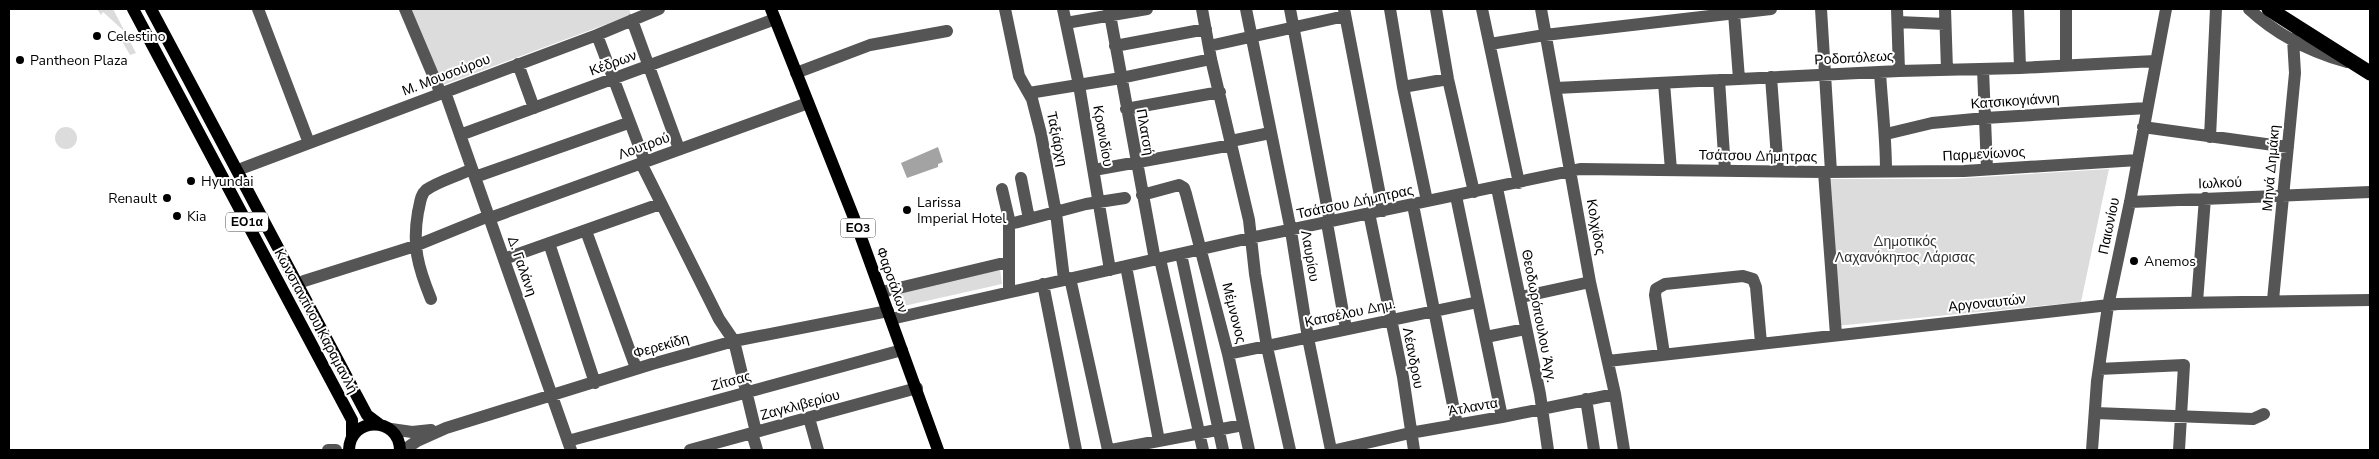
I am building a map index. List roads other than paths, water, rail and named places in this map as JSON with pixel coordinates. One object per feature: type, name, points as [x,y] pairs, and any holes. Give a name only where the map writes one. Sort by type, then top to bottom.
[{"type":"highway","points":[[2269,9],[2370,74]]},
{"type":"main road","name":"Κωνσταντίνου Καραμανλή","points":[[133,9],[352,420],[352,437]]},
{"type":"main road","name":"Κωνσταντίνου Καραμανλή","points":[[151,9],[368,415],[385,427]]},
{"type":"main road","name":"Φαρσάλων","points":[[773,14],[882,292],[938,450]]},
{"type":"main road","points":[[352,437],[362,427],[385,427]]},
{"type":"main road","name":"ΕΟ1α","points":[[385,427],[399,440],[400,450]]},
{"type":"main road","name":"ΕΟ1α","points":[[349,450],[352,437]]},
{"type":"street","points":[[258,9],[309,143]]},
{"type":"street","name":"Δ. Γαλάνη","points":[[405,9],[460,135],[570,446]]},
{"type":"street","name":"Μ. Μουσούρου","points":[[243,168],[597,35],[659,9]]},
{"type":"street","name":"Ταξιάρχη","points":[[1005,9],[1016,66],[1023,85],[1034,103],[1067,278],[1116,450]]},
{"type":"street","name":"Κρανιδίου","points":[[1063,9],[1079,85],[1110,270]]},
{"type":"street","points":[[1066,23],[1110,12],[1147,9]]},
{"type":"street","points":[[1202,9],[1210,53],[1249,220],[1250,238],[1267,347],[1290,450]]},
{"type":"street","name":"Λαυρίου","points":[[1246,9],[1291,231],[1308,338],[1331,450]]},
{"type":"street","points":[[1290,9],[1346,329]]},
{"type":"street","points":[[1390,9],[1403,87],[1427,201]]},
{"type":"street","points":[[1436,9],[1448,79],[1474,192]]},
{"type":"street","points":[[1482,9],[1519,183]]},
{"type":"street","name":"Κολχίδος","points":[[1541,9],[1590,282],[1615,394],[1624,450]]},
{"type":"street","points":[[1490,44],[1545,35],[1771,9]]},
{"type":"street","points":[[1821,9],[1826,75],[1828,172],[1836,335]]},
{"type":"street","points":[[1897,9],[1899,71]]},
{"type":"street","points":[[1945,9],[1947,70]]},
{"type":"street","points":[[2018,9],[2020,68]]},
{"type":"street","points":[[2066,9],[2066,66]]},
{"type":"street","name":"Παιωνίου","points":[[2092,450],[2099,369],[2108,306],[2130,202],[2166,9]]},
{"type":"street","points":[[2210,137],[2216,9]]},
{"type":"street","points":[[2249,9],[2261,20],[2318,54],[2356,64]]},
{"type":"street","name":"Πλατσή","points":[[1110,12],[1142,195],[1203,450]]},
{"type":"street","points":[[1029,93],[1121,78],[1210,53],[1252,36],[1293,28],[1345,12],[1383,211]]},
{"type":"street","points":[[1734,13],[1739,79]]},
{"type":"street","name":"Κέδρων","points":[[460,135],[649,66],[773,14]]},
{"type":"street","points":[[632,20],[679,149]]},
{"type":"street","points":[[1898,22],[1945,24]]},
{"type":"street","points":[[1115,46],[1206,28]]},
{"type":"street","points":[[796,73],[870,45],[947,31]]},
{"type":"street","points":[[597,35],[628,123],[660,204],[666,211],[719,319],[734,341],[748,392],[758,450]]},
{"type":"street","name":"Μηνά Δημάκη","points":[[2274,300],[2294,73],[2293,39]]},
{"type":"street","name":"Ροδοπόλεως","points":[[1556,88],[1899,71],[2020,68],[2155,61]]},
{"type":"street","points":[[518,64],[534,108]]},
{"type":"street","points":[[1983,69],[1987,169]]},
{"type":"street","points":[[1880,72],[1882,123],[1886,134],[1886,171]]},
{"type":"street","points":[[1771,77],[1778,171]]},
{"type":"street","points":[[1403,87],[1448,79]]},
{"type":"street","points":[[1718,80],[1725,170]]},
{"type":"street","points":[[1664,83],[1671,170]]},
{"type":"street","points":[[1126,109],[1220,92]]},
{"type":"street","name":"Λουτρού","points":[[304,281],[415,246],[489,217],[808,102]]},
{"type":"street","name":"Κατσικογιάννη","points":[[1886,134],[1932,123],[2147,108]]},
{"type":"street","points":[[431,299],[415,246],[415,233],[424,192],[474,173],[628,123]]},
{"type":"street","points":[[2143,127],[2288,147]]},
{"type":"street","points":[[1094,170],[1136,163],[1270,133]]},
{"type":"street","name":"Παρμενίωνος","points":[[1828,172],[1987,169],[2138,160]]},
{"type":"street","name":"Τσάτσου Δήμητρας","points":[[889,315],[1110,270],[1250,238],[1291,231],[1571,171],[1725,170],[1828,172]]},
{"type":"street","points":[[1021,178],[1029,219]]},
{"type":"street","name":"Μέμνονος","points":[[1142,195],[1182,186],[1186,194],[1228,354],[1249,450]]},
{"type":"street","name":"Θεοδωρόπουλου Άγγ.","points":[[1497,188],[1520,297],[1548,450]]},
{"type":"street","points":[[1002,189],[1010,224],[1009,291]]},
{"type":"street","name":"Ιωλκού","points":[[2130,202],[2370,192]]},
{"type":"street","points":[[1456,196],[1502,417]]},
{"type":"street","points":[[1010,224],[1098,202],[1125,198]]},
{"type":"street","points":[[2197,302],[2205,198]]},
{"type":"street","points":[[504,259],[660,204]]},
{"type":"street","points":[[1413,205],[1456,425]]},
{"type":"street","name":"Λέανδρου","points":[[1369,213],[1403,377],[1414,450]]},
{"type":"street","points":[[586,231],[636,368]]},
{"type":"street","points":[[549,243],[595,383]]},
{"type":"street","points":[[1181,254],[1223,450]]},
{"type":"street","points":[[882,292],[1008,262]]},
{"type":"street","points":[[1126,266],[1159,440]]},
{"type":"street","points":[[1664,354],[1656,289],[1665,284],[1743,276],[1753,279],[1756,283],[1761,343]]},
{"type":"street","points":[[1520,297],[1590,282]]},
{"type":"street","points":[[1043,284],[1058,350],[1076,450]]},
{"type":"street","name":"Αργοναυτών","points":[[1608,361],[2108,306],[2274,300],[2370,300]]},
{"type":"street","name":"Κατσέλου Δημ.","points":[[1228,354],[1478,302]]},
{"type":"street","name":"Φερεκίδη","points":[[404,450],[417,441],[446,428],[595,383],[636,368],[734,341],[889,315]]},
{"type":"street","points":[[1486,338],[1526,329]]},
{"type":"street","name":"Ζίτσας","points":[[570,446],[748,392],[902,350]]},
{"type":"street","points":[[2099,369],[2184,365],[2179,450]]},
{"type":"street","name":"Ζαγκλιβερίου","points":[[690,450],[917,388]]},
{"type":"street","name":"Άτλαντα","points":[[1336,450],[1370,446],[1410,433],[1615,394]]},
{"type":"street","points":[[1586,399],[1594,450]]},
{"type":"street","points":[[2095,413],[2253,419],[2264,414]]},
{"type":"street","points":[[809,418],[818,450]]},
{"type":"street","points":[[1116,450],[1159,440],[1243,425]]},
{"type":"street","name":"Φερεκίδη","points":[[385,427],[412,432],[446,428]]},
{"type":"street","points":[[328,450],[336,450]]},
{"type":"place","name":"Celestino","points":[[97,36]]},
{"type":"place","name":"Pantheon Plaza","points":[[20,60]]},
{"type":"place","name":"Hyundai","points":[[191,181]]},
{"type":"place","name":"Renault","points":[[167,198]]},
{"type":"place","name":"Larissa Imperial Hotel","points":[[907,210]]},
{"type":"place","name":"Kia","points":[[177,216]]},
{"type":"place","name":"Anemos","points":[[2134,261]]},
{"type":"park label","name":"Δημοτικός Λαχανόκηπος Λάρισας","points":[[1905,250]]}]
